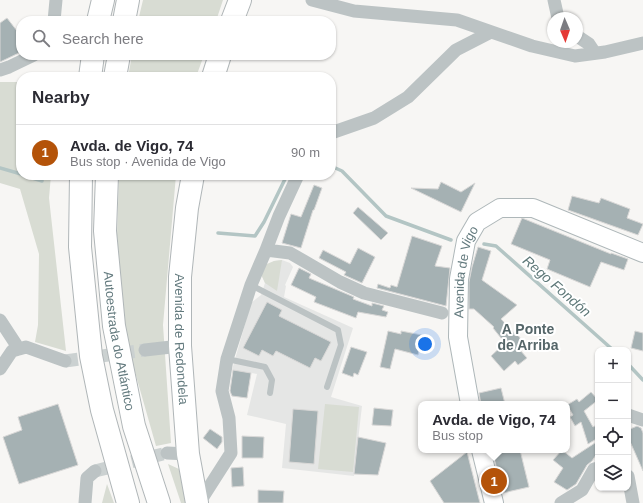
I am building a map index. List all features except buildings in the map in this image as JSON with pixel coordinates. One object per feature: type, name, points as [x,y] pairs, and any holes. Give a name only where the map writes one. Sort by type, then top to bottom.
[{"type":"highway","points":[[99,16],[103,0]]},
{"type":"highway","points":[[125,16],[128,0]]},
{"type":"highway","points":[[234,16],[240,0]]},
{"type":"highway","points":[[91,72],[92,60]]},
{"type":"highway","points":[[116,72],[118,60]]},
{"type":"highway","points":[[215,72],[218,60]]},
{"type":"highway","name":"Autoestrada do Atlántico","points":[[81,180],[80,247],[91,356],[102,410],[128,503]]},
{"type":"highway","name":"Autoestrada do Atlántico","points":[[107,180],[105,231],[114,326],[134,426],[159,503]]},
{"type":"highway","name":"Avenida de Redondela","points":[[192,180],[187,208],[180,277],[178,454],[198,503]]},
{"type":"main road","name":"Avenida de Vigo","points":[[469,401],[458,337],[458,279],[466,240],[477,222],[500,208],[532,208],[643,253]]},
{"type":"main road","points":[[482,453],[494,503]]},
{"type":"street","points":[[54,16],[56,0]]},
{"type":"street","points":[[312,0],[354,11],[457,20],[532,46],[575,56],[605,52],[643,43]]},
{"type":"street","points":[[554,0],[557,12]]},
{"type":"street","points":[[336,131],[374,118],[408,97],[456,50],[491,32]]},
{"type":"street","points":[[583,40],[589,44],[595,53]]},
{"type":"street","points":[[0,70],[24,60]]},
{"type":"street","points":[[198,503],[231,453],[229,418],[222,390],[227,359],[251,285],[279,216],[296,180]]},
{"type":"street","points":[[266,250],[290,253],[340,282],[364,293],[442,313]]},
{"type":"street","points":[[0,320],[19,349]]},
{"type":"street","points":[[145,350],[180,346]]},
{"type":"street","points":[[0,369],[12,351],[26,347],[65,361]]},
{"type":"street","points":[[631,416],[643,420]]},
{"type":"street","points":[[561,503],[582,490],[595,469]]},
{"type":"street","points":[[85,503],[87,478],[95,471]]},
{"type":"street","points":[[631,491],[633,503]]},
{"type":"lane","points":[[251,285],[338,330],[342,345],[327,388]]},
{"type":"lane","points":[[227,359],[265,367],[272,380],[270,393]]},
{"type":"shaded area","points":[[143,0],[223,0],[218,16],[139,16]]},
{"type":"shaded area","points":[[131,60],[202,60],[198,72],[129,72]]},
{"type":"shaded area","points":[[0,82],[16,82],[16,180],[51,180],[49,198],[66,351],[35,342],[38,325],[39,254],[20,189],[0,183]]},
{"type":"shaded area","points":[[119,180],[176,180],[163,325],[171,443],[156,446],[125,337],[117,235]]},
{"type":"shaded area","points":[[282,260],[290,263],[293,267],[285,285],[284,297],[353,328],[331,397],[362,406],[354,476],[282,468],[286,424],[247,415],[257,374],[232,370],[251,303],[261,295],[265,283],[260,272],[274,261]]},
{"type":"shaded area","points":[[282,260],[277,291],[265,283],[260,272],[262,266],[274,261]]},
{"type":"shaded area","points":[[325,404],[359,407],[353,472],[318,469]]},
{"type":"shaded area","points":[[168,464],[179,469],[188,503],[181,503]]},
{"type":"shaded area","points":[[107,484],[114,503],[102,503]]},
{"type":"waterway","name":"Rego Fondón","points":[[0,168],[16,173]]},
{"type":"waterway","name":"Rego Fondón","points":[[336,168],[342,171],[386,216],[451,240]]},
{"type":"waterway","name":"Rego Fondón","points":[[218,233],[255,236],[264,222],[285,180]]},
{"type":"waterway","name":"Rego Fondón","points":[[484,244],[496,246],[610,347]]},
{"type":"waterway","name":"Rego Fondón","points":[[631,367],[643,380]]},
{"type":"tunnel","points":[[65,361],[145,350]]},
{"type":"tunnel","points":[[95,471],[167,453]]},
{"type":"place","name":"Avda. de Vigo, 74","points":[[494,481]]},
{"type":"district","name":"A Ponte de Arriba","points":[[528,338]]}]
